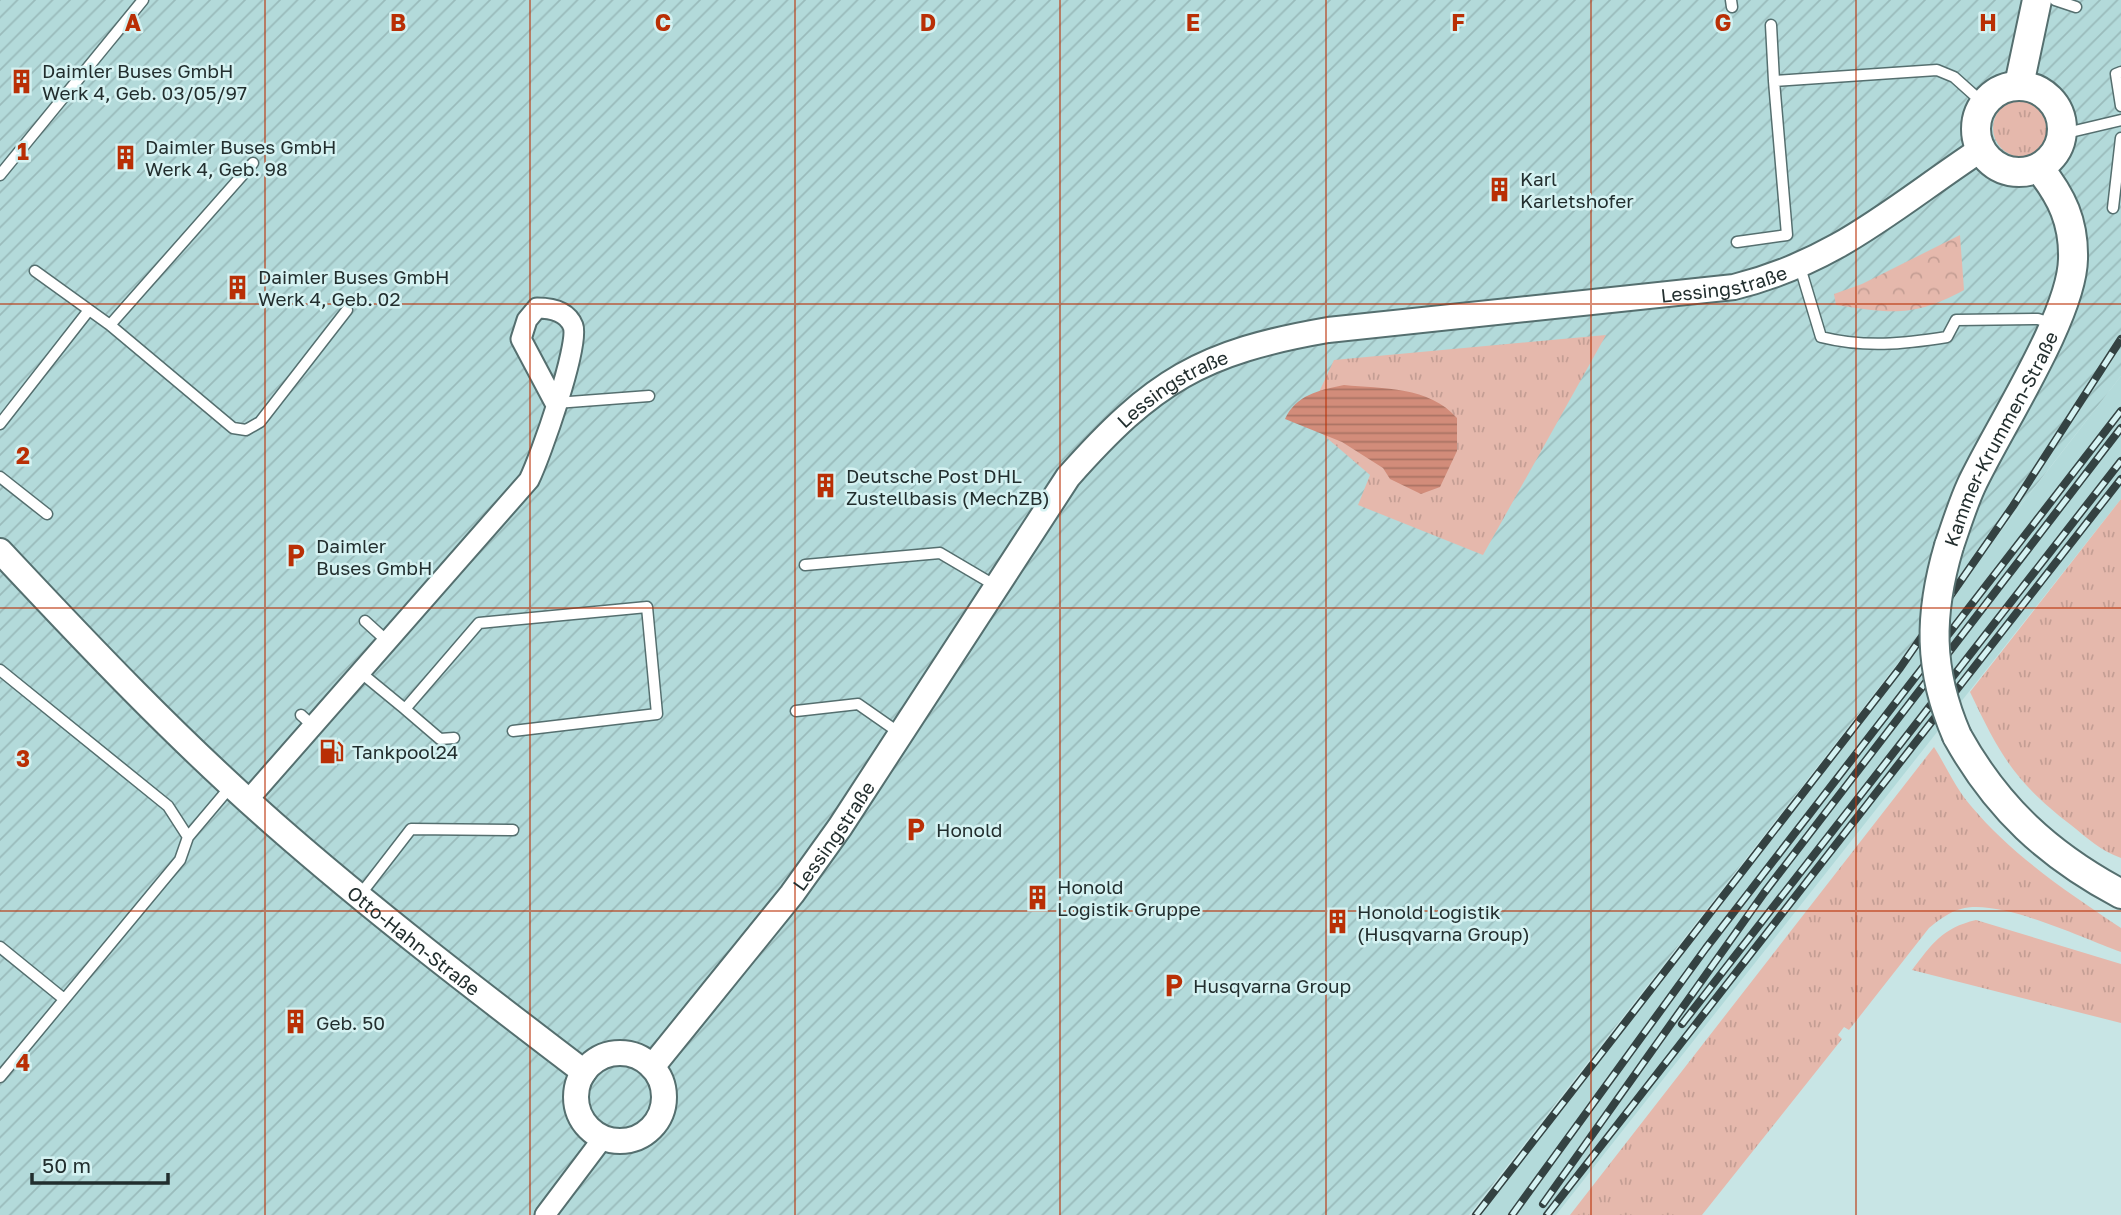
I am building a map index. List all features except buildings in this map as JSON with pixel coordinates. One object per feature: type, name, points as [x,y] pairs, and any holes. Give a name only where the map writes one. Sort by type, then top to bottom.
[{"type":"main road","points":[[2019,85],[2037,0]]},
{"type":"main road","points":[[2019,85],[2039,90],[2051,99],[2062,121],[2062,134],[2051,158],[2039,168],[2012,172],[1998,167],[1980,150],[1975,134],[1976,119],[1983,103],[1994,93],[2019,85]]},
{"type":"main road","name":"Kammer-Krummen-Straße","points":[[2039,168],[2056,189],[2069,214],[2073,263],[2054,324],[1970,488],[1937,588],[1933,643],[1940,688],[1957,736],[1979,776],[2009,812],[2050,849],[2121,894]]},
{"type":"street","name":"Lessingstraße","points":[[652,1067],[792,894],[902,734],[1068,478],[1110,429],[1169,381],[1232,351],[1328,330],[1734,287],[1800,267],[1879,222],[1980,150]]},
{"type":"street","points":[[240,793],[307,721],[360,672],[529,480],[541,454],[555,404]]},
{"type":"street","name":"Otto-Hahn-Straße","points":[[0,551],[104,662],[240,793],[360,896],[584,1072]]},
{"type":"street","points":[[617,1053],[642,1059],[652,1067],[663,1090],[659,1117],[645,1132],[625,1142],[603,1138],[586,1125],[579,1113],[576,1099],[584,1072],[604,1056],[617,1053]]},
{"type":"street","points":[[545,1215],[603,1138]]},
{"type":"lane","points":[[0,175],[143,0]]},
{"type":"lane","points":[[2055,0],[2076,8]]},
{"type":"lane","points":[[1737,242],[1787,235],[1771,25]]},
{"type":"lane","points":[[1774,81],[1937,70],[1954,77],[1983,103]]},
{"type":"lane","points":[[2121,72],[2116,75],[2121,106]]},
{"type":"lane","points":[[2062,134],[2121,120]]},
{"type":"lane","points":[[2113,208],[2121,138]]},
{"type":"lane","points":[[110,325],[253,163]]},
{"type":"lane","points":[[1800,267],[1821,337],[1852,345],[1887,345],[1947,337],[1956,320],[2038,318],[2054,324]]},
{"type":"lane","points":[[34,271],[110,325],[233,428],[246,430],[260,422],[347,310]]},
{"type":"lane","points":[[0,424],[89,310]]},
{"type":"lane","points":[[555,404],[649,396]]},
{"type":"lane","points":[[0,477],[47,514]]},
{"type":"lane","points":[[805,565],[940,553],[996,587]]},
{"type":"lane","points":[[405,709],[479,623],[647,607],[657,714],[513,731]]},
{"type":"lane","points":[[365,621],[387,641]]},
{"type":"lane","points":[[0,670],[168,806],[188,837]]},
{"type":"lane","points":[[360,672],[440,739],[454,738]]},
{"type":"lane","points":[[796,712],[858,704],[902,734]]},
{"type":"lane","points":[[0,1077],[180,860],[188,837],[240,793]]},
{"type":"lane","points":[[360,896],[411,829],[513,830]]},
{"type":"lane","points":[[0,947],[64,999]]},
{"type":"shaded area","points":[[0,0],[2121,0],[2121,376],[1469,1215],[0,1215]]},
{"type":"shaded area","points":[[2121,376],[2121,499],[1556,1215],[1471,1215]]},
{"type":"shaded area","points":[[1344,385],[1405,391],[1419,395],[1433,400],[1457,418],[1457,451],[1440,487],[1421,494],[1390,479],[1383,468],[1342,442],[1285,419],[1302,399]]},
{"type":"green space","points":[[2016,99],[2028,99],[2043,107],[2051,122],[2051,134],[2043,149],[2028,157],[2016,157],[2001,149],[1993,134],[1993,122],[2001,107]]},
{"type":"green space","points":[[1960,235],[1964,290],[1930,305],[1902,311],[1836,305],[1834,294],[1862,284]]},
{"type":"green space","points":[[1606,335],[1483,555],[1358,505],[1370,475],[1306,420],[1334,360]]},
{"type":"green space","points":[[2121,499],[2121,858],[2089,839],[2035,795],[2010,766],[1970,692]]},
{"type":"green space","points":[[1934,747],[1956,785],[1987,824],[2061,887],[2121,928],[2121,952],[2041,921],[1997,909],[1977,907],[1952,912],[1929,928],[1849,1030],[1844,1027],[1838,1035],[1842,1039],[1702,1215],[1570,1215]]},
{"type":"green space","points":[[1976,920],[2121,964],[2121,1023],[1912,970],[1946,932]]},
{"type":"railway","points":[[1476,1215],[1900,668],[2013,506],[2121,339]]},
{"type":"railway","points":[[1512,1215],[1706,948],[2121,411]]},
{"type":"railway","points":[[1543,1204],[1764,893],[2121,428]]},
{"type":"railway","points":[[1682,1024],[2121,461]]},
{"type":"railway","points":[[1547,1215],[2121,479]]},
{"type":"place","name":"Daimler Buses GmbH Werk 4, Geb. 03/05/97","points":[[22,81]]},
{"type":"place","name":"Daimler Buses GmbH Werk 4, Geb. 98","points":[[125,157]]},
{"type":"place","name":"Karl Karletshofer","points":[[1500,189]]},
{"type":"place","name":"Daimler Buses GmbH Werk 4, Geb. 02","points":[[238,287]]},
{"type":"place","name":"Deutsche Post DHL Zustellbasis (MechZB)","points":[[826,486]]},
{"type":"place","name":"Daimler Buses GmbH","points":[[296,556]]},
{"type":"place","name":"Tankpool24","points":[[332,751]]},
{"type":"place","name":"Honold","points":[[916,829]]},
{"type":"place","name":"Honold Logistik Gruppe","points":[[1037,897]]},
{"type":"place","name":"Honold Logistik (Husqvarna Group)","points":[[1337,922]]},
{"type":"place","name":"Husqvarna Group","points":[[1173,985]]},
{"type":"place","name":"Geb. 50","points":[[296,1022]]}]
